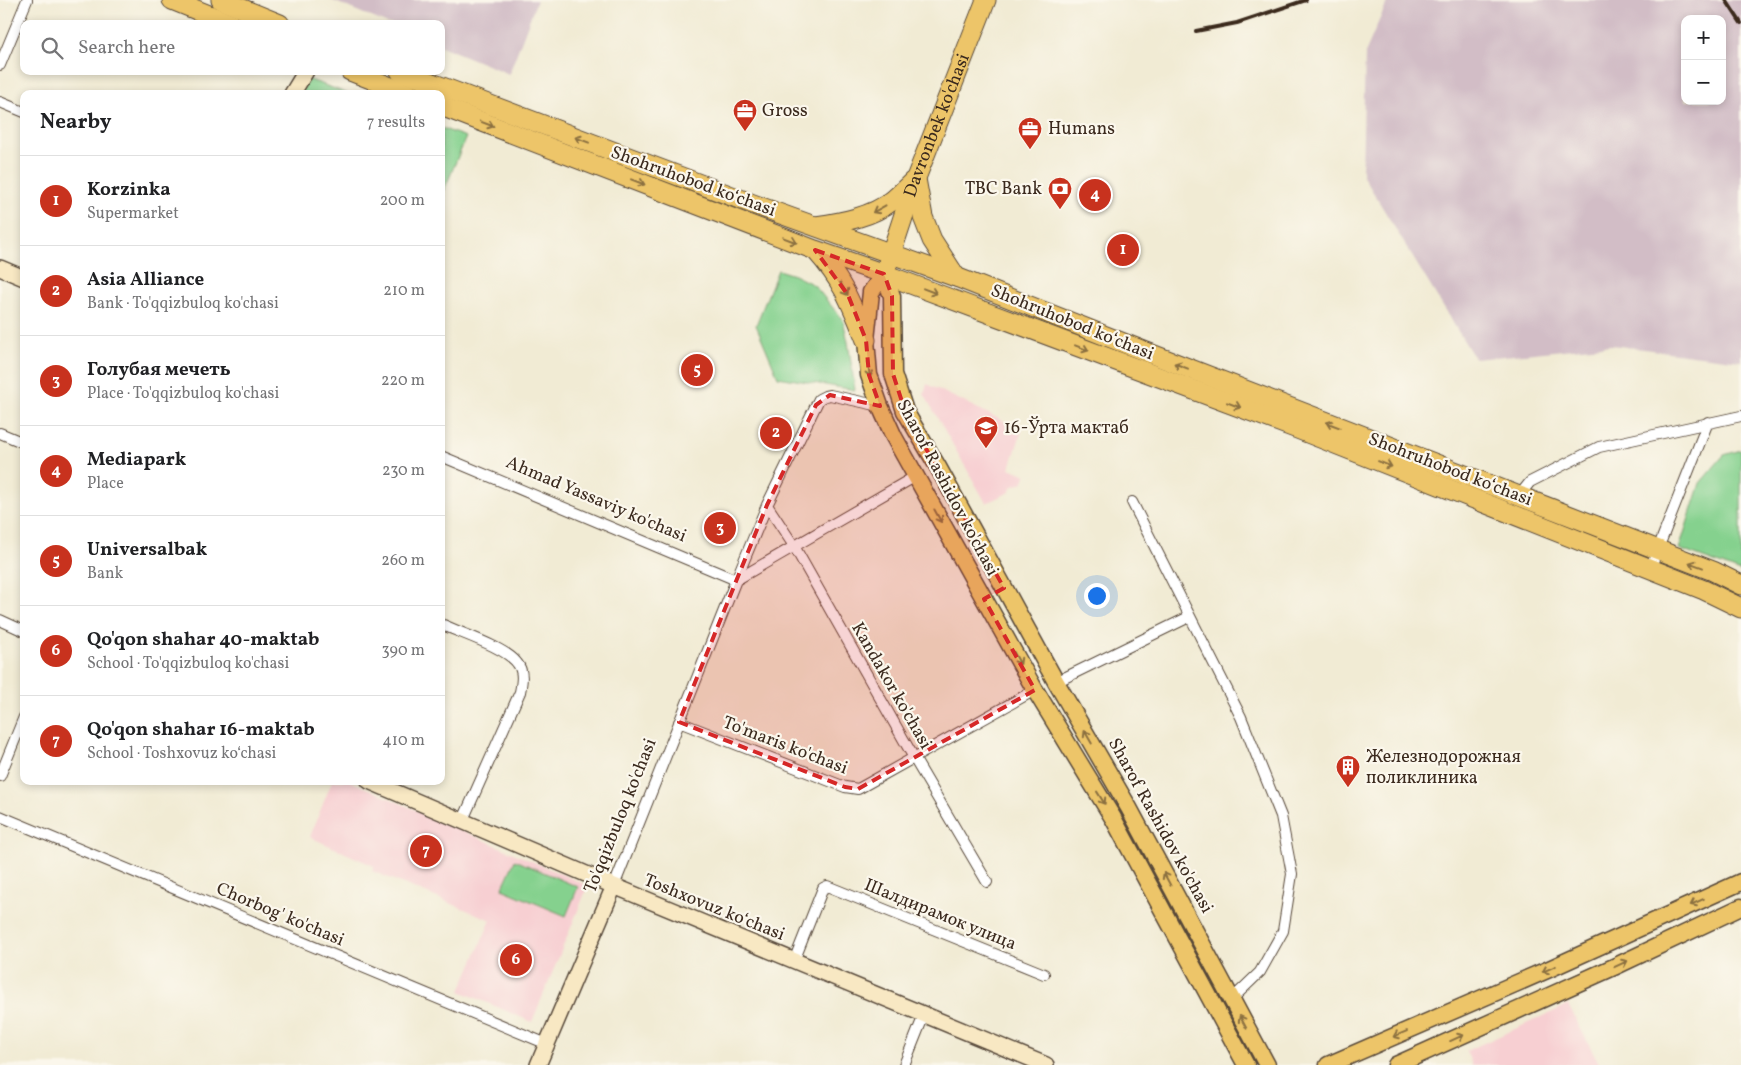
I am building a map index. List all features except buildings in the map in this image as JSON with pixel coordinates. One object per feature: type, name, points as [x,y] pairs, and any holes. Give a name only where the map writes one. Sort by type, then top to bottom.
[{"type":"highway","points":[[172,0],[221,20]]},
{"type":"highway","points":[[221,0],[270,20]]},
{"type":"highway","name":"Davronbek ko'chasi","points":[[884,274],[916,178],[986,0]]},
{"type":"highway","points":[[360,75],[398,90]]},
{"type":"highway","name":"Shohruhobod koʻchasi","points":[[411,75],[815,227],[956,277],[1518,497],[1713,571],[1741,585]]},
{"type":"highway","name":"Shohruhobod koʻchasi","points":[[445,108],[815,250],[1295,428],[1704,590],[1741,608]]},
{"type":"highway","points":[[815,227],[845,222],[873,212],[893,200],[916,178]]},
{"type":"highway","points":[[916,178],[923,217],[932,240],[956,277]]},
{"type":"highway","points":[[815,250],[833,270],[848,295],[866,340]]},
{"type":"main road","name":"Sharof Rashidov ko'chasi","points":[[884,274],[870,292],[866,340],[869,375],[894,437],[1035,690],[1113,818],[1246,1065]]},
{"type":"main road","name":"Sharof Rashidov ko'chasi","points":[[884,274],[892,296],[893,374],[905,411],[1056,682],[1129,808],[1267,1065]]},
{"type":"main road","points":[[984,599],[1004,588]]},
{"type":"main road","points":[[1337,1063],[1741,882]]},
{"type":"main road","points":[[1396,1065],[1616,966],[1741,907]]},
{"type":"street","points":[[0,65],[27,0]]},
{"type":"street","points":[[294,90],[304,75]]},
{"type":"street","points":[[0,102],[20,110]]},
{"type":"street","points":[[0,268],[20,276]]},
{"type":"street","name":"To'qqizbuloq ko'chasi","points":[[538,1065],[614,886],[767,505],[819,400],[830,395],[880,406]]},
{"type":"street","points":[[1518,497],[1530,482],[1599,447],[1741,416]]},
{"type":"street","points":[[1650,569],[1708,422]]},
{"type":"street","points":[[0,433],[20,441]]},
{"type":"street","name":"Ahmad Yassaviy ko'chasi","points":[[445,458],[736,580]]},
{"type":"street","points":[[736,580],[916,476]]},
{"type":"street","points":[[1132,502],[1189,617],[1242,717],[1281,816],[1292,874],[1283,931],[1260,972],[1231,1000]]},
{"type":"street","name":"Kandakor ko'chasi","points":[[767,505],[794,546],[914,758],[987,882]]},
{"type":"street","points":[[1056,682],[1189,617]]},
{"type":"street","points":[[0,620],[20,628]]},
{"type":"street","points":[[445,626],[508,654],[518,664],[523,678],[520,692],[462,822]]},
{"type":"street","name":"To'maris ko'chasi","points":[[679,722],[852,789],[858,789],[1035,690]]},
{"type":"street","points":[[0,776],[20,727]]},
{"type":"street","name":"Toshxovuz koʻchasi","points":[[378,785],[614,886],[1046,1065]]},
{"type":"street","name":"Chorbog' ko'chasi","points":[[0,816],[547,1044]]},
{"type":"street","name":"Шалдирамок улица","points":[[794,961],[825,886],[1044,974]]},
{"type":"street","points":[[904,1065],[924,1014]]},
{"type":"highlighted area","points":[[815,250],[884,274],[892,296],[893,374],[905,411],[1004,588],[984,599],[1035,690],[858,789],[845,787],[679,722],[767,505],[816,405],[830,395],[880,406],[869,375],[866,340],[848,295]]},
{"type":"shaded area","points":[[331,0],[537,0],[509,74],[445,48],[445,20],[378,20]]},
{"type":"shaded area","points":[[1388,0],[1741,0],[1741,361],[1611,345],[1475,359],[1362,174],[1365,53]]},
{"type":"shaded area","name":"16-Ўрта мактаб","points":[[927,384],[1022,430],[1010,468],[1026,475],[1022,483],[1011,487],[1010,492],[986,503],[924,394]]},
{"type":"shaded area","points":[[330,785],[359,785],[588,886],[532,1022],[460,991],[491,920],[372,871],[374,866],[310,837]]},
{"type":"shaded area","points":[[1568,1005],[1600,1065],[1472,1065],[1466,1051]]},
{"type":"green space","points":[[305,78],[338,90],[300,90]]},
{"type":"green space","points":[[445,129],[466,137],[445,188]]},
{"type":"green space","points":[[778,270],[794,275],[814,285],[843,320],[855,390],[778,377],[756,325]]},
{"type":"green space","points":[[1741,450],[1741,572],[1679,549],[1700,483],[1724,455]]},
{"type":"green space","points":[[515,860],[578,887],[566,916],[502,889]]},
{"type":"railway","points":[[1196,31],[1237,23],[1306,0]]},
{"type":"railway","points":[[1726,0],[1741,23]]},
{"type":"place","name":"Gross","points":[[745,132]]},
{"type":"place","name":"Humans","points":[[1030,150]]},
{"type":"place","name":"Mediapark","points":[[1095,195]]},
{"type":"place","name":"TBC Bank","points":[[1060,210]]},
{"type":"place","name":"Korzinka","points":[[1123,250]]},
{"type":"place","name":"Universalbak","points":[[697,370]]},
{"type":"place","name":"Asia Alliance","points":[[776,433]]},
{"type":"place","name":"16-Ўрта мактаб","points":[[986,449]]},
{"type":"place","name":"Голубая мечеть","points":[[720,528]]},
{"type":"place","name":"Железнодорожная поликлиника","points":[[1348,788]]},
{"type":"place","name":"Qo'qon shahar 16-maktab","points":[[426,851]]},
{"type":"place","name":"Qo'qon shahar 40-maktab","points":[[516,960]]}]
